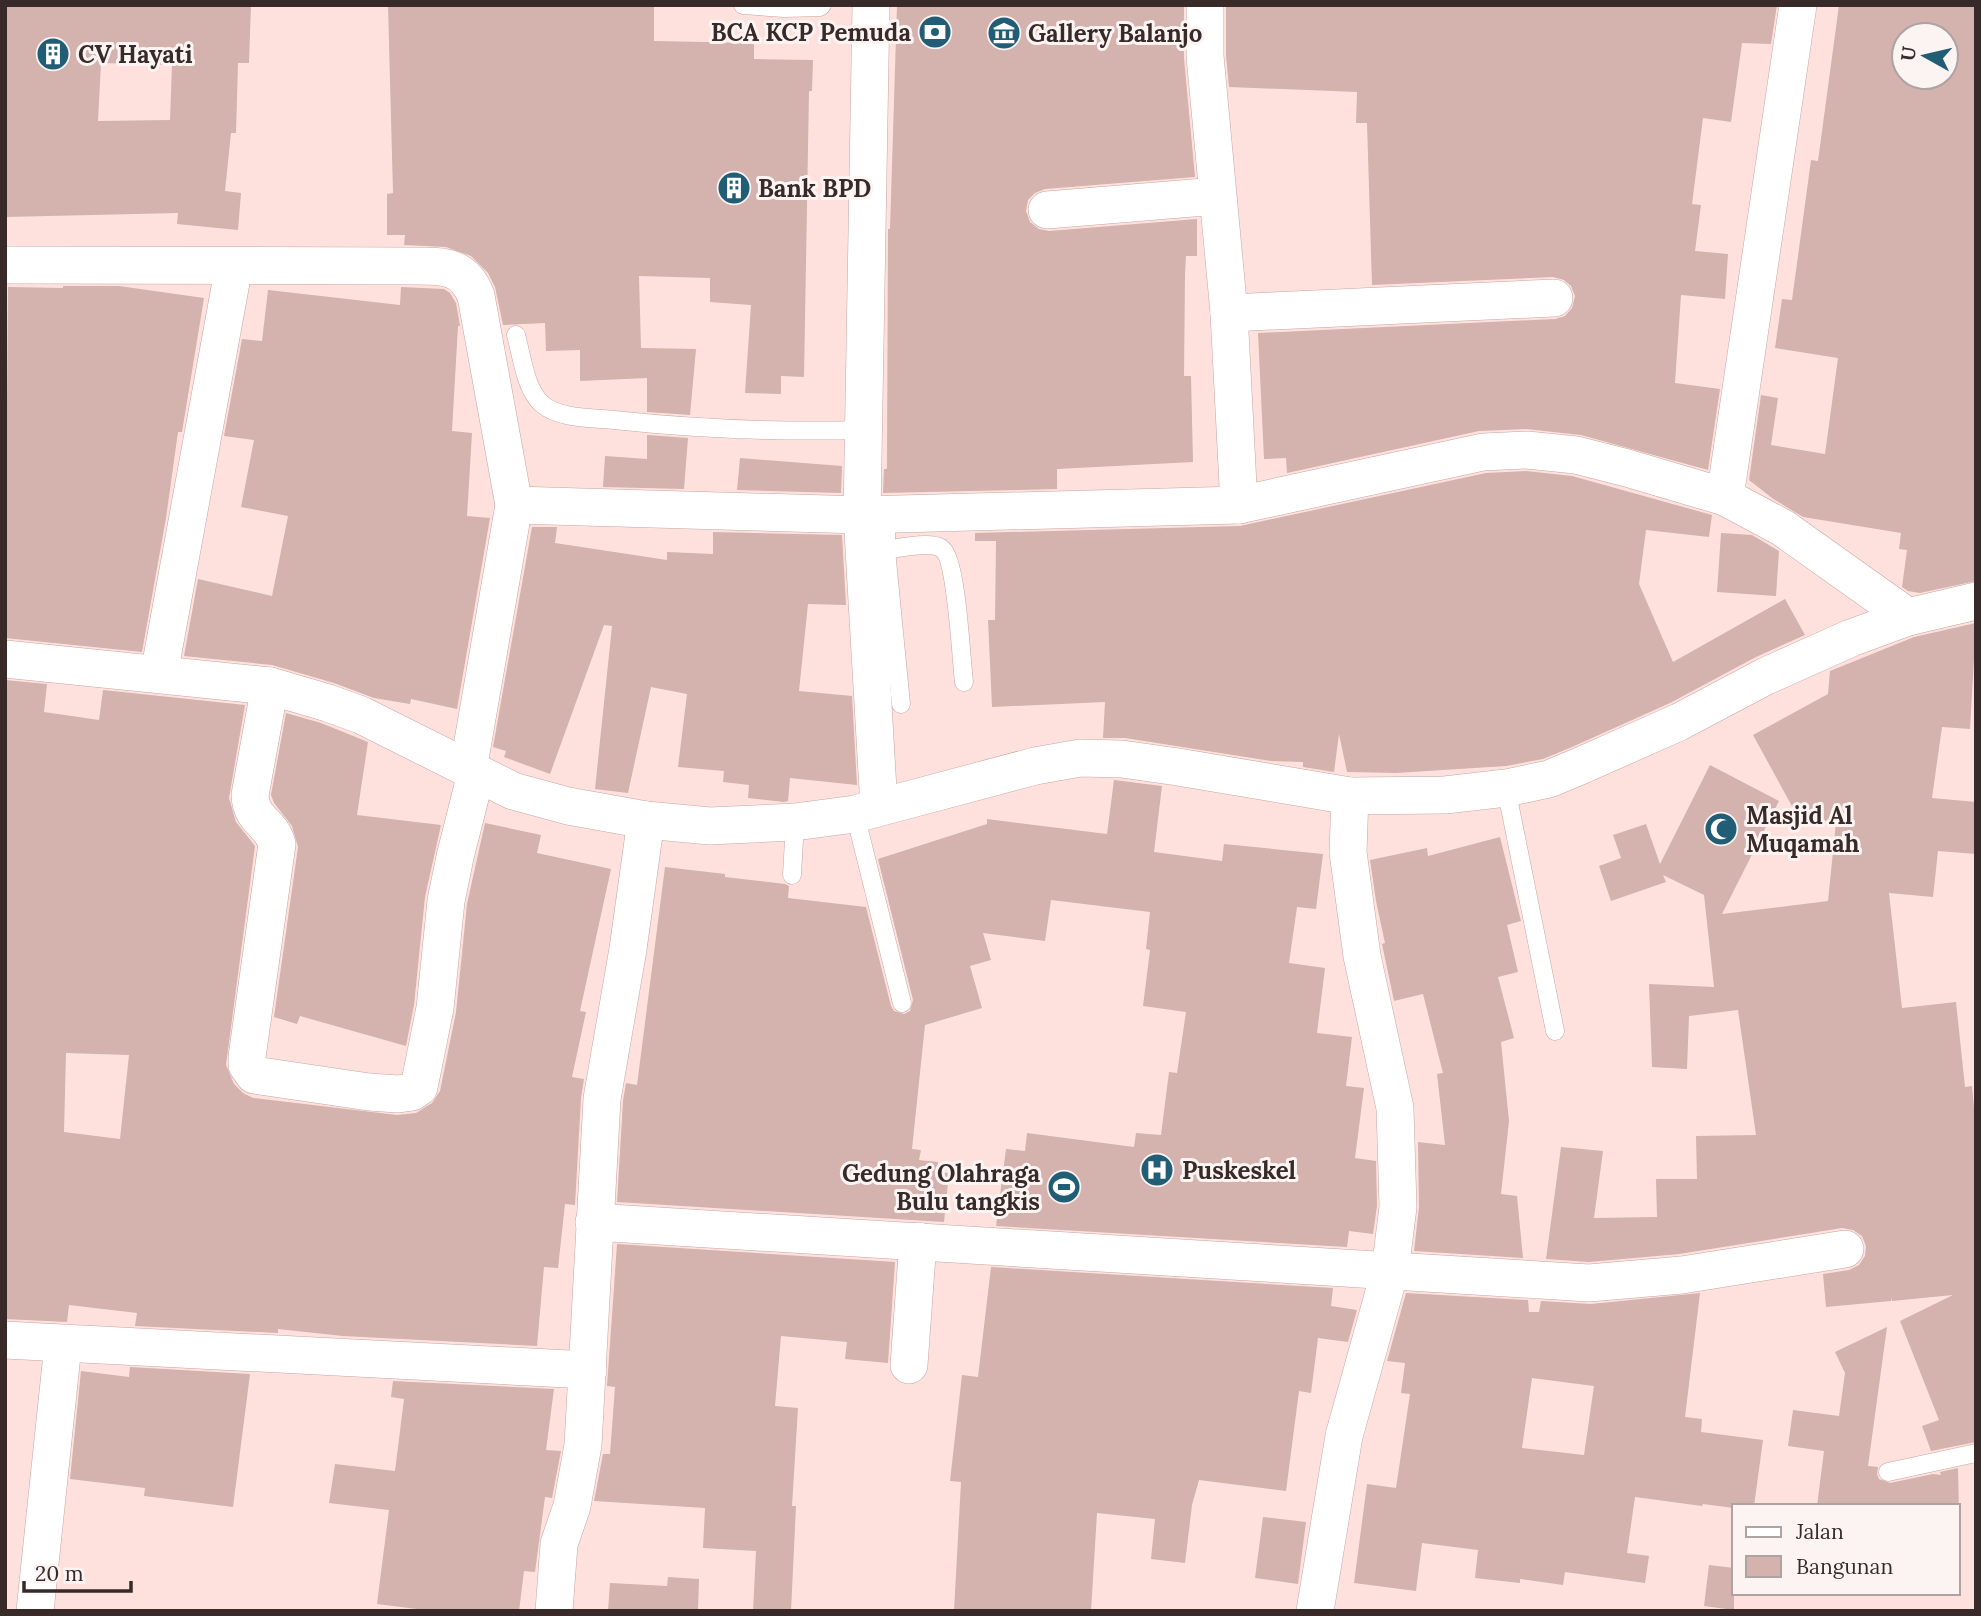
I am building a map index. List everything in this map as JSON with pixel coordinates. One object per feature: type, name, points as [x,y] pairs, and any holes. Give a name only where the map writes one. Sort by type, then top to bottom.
[{"type":"street","points":[[867,811],[874,514],[864,430],[871,5]]},
{"type":"street","points":[[1205,5],[1205,56],[1229,313],[1238,505]]},
{"type":"street","points":[[1725,497],[1798,5]]},
{"type":"street","points":[[1047,210],[1217,196]]},
{"type":"street","points":[[5,265],[436,266],[453,269],[465,276],[472,285],[480,314],[514,505],[472,772],[446,901],[435,1008],[419,1087],[412,1092],[369,1092],[254,1075],[247,1065],[277,844],[270,828],[255,816],[250,807],[270,687]]},
{"type":"street","points":[[159,674],[234,266]]},
{"type":"street","points":[[1229,313],[1554,298]]},
{"type":"street","points":[[514,505],[874,514],[1238,505],[1483,452],[1527,450],[1576,455],[1725,497],[1783,528],[1908,617]]},
{"type":"street","points":[[5,659],[270,687],[328,702],[360,715],[513,791],[568,806],[646,820],[710,826],[795,821],[867,811],[1035,766],[1080,758],[1122,759],[1350,796],[1446,795],[1506,788],[1549,779],[1580,766],[1679,722],[1766,676],[1851,638],[1908,617],[1976,601]]},
{"type":"street","points":[[1315,1611],[1344,1436],[1390,1271],[1398,1207],[1395,1108],[1362,957],[1348,852],[1350,796]]},
{"type":"street","points":[[554,1611],[559,1544],[572,1506],[583,1444],[602,1099],[628,949],[646,820]]},
{"type":"street","points":[[594,1222],[1589,1283],[1682,1275],[1844,1249]]},
{"type":"street","points":[[909,1365],[918,1241]]},
{"type":"street","points":[[5,1340],[588,1370]]},
{"type":"street","points":[[35,1611],[63,1345]]},
{"type":"lane","points":[[743,5],[784,8],[822,5]]},
{"type":"lane","points":[[516,335],[532,389],[542,404],[559,412],[661,426],[795,432],[864,430]]},
{"type":"lane","points":[[874,514],[886,550],[901,704]]},
{"type":"lane","points":[[886,550],[927,545],[941,548],[946,553],[952,572],[964,682]]},
{"type":"lane","points":[[1506,788],[1555,1031]]},
{"type":"lane","points":[[867,811],[902,1003]]},
{"type":"lane","points":[[792,874],[795,821]]},
{"type":"lane","points":[[1888,1472],[1976,1453]]},
{"type":"building","points":[[5,5],[251,5],[249,63],[238,63],[236,133],[231,133],[225,191],[241,193],[238,230],[177,224],[178,213],[5,217]],"holes":[[[101,63],[172,65],[170,120],[98,121]]]},
{"type":"building","points":[[388,5],[654,5],[654,41],[754,43],[754,59],[813,60],[812,91],[809,91],[804,377],[781,376],[781,394],[745,393],[751,305],[710,302],[710,278],[639,276],[641,348],[696,349],[690,415],[647,412],[647,378],[580,381],[580,350],[546,351],[545,323],[503,325],[495,287],[488,273],[471,256],[446,247],[404,245],[405,235],[387,235],[387,194],[393,193]]},
{"type":"building","points":[[897,5],[1184,5],[1184,58],[1195,177],[1045,189],[1028,200],[1026,211],[1030,222],[1039,229],[1049,231],[1197,219],[1197,256],[1186,256],[1185,274],[1184,376],[1191,376],[1193,462],[1057,469],[1057,489],[883,493],[884,469],[887,469],[888,229]]},
{"type":"building","points":[[1226,5],[1777,5],[1771,44],[1742,43],[1731,122],[1703,118],[1692,204],[1701,205],[1695,251],[1728,254],[1725,299],[1681,295],[1675,383],[1720,389],[1708,470],[1581,435],[1526,429],[1479,431],[1287,473],[1286,458],[1264,459],[1258,333],[1555,319],[1565,316],[1572,308],[1575,296],[1571,286],[1564,280],[1553,277],[1372,285],[1367,123],[1356,123],[1357,92],[1229,87]]},
{"type":"building","points":[[1839,5],[1976,5],[1976,581],[1920,593],[1908,591],[1902,587],[1907,550],[1899,549],[1901,533],[1803,517],[1749,480],[1761,395],[1778,398],[1771,445],[1825,454],[1838,358],[1775,348],[1782,299],[1792,300],[1811,160],[1818,161]]},
{"type":"building","points":[[119,286],[204,298],[182,432],[178,432],[142,652],[5,638],[8,287]]},
{"type":"building","points":[[401,287],[444,289],[456,303],[460,326],[452,431],[472,433],[467,516],[490,518],[457,709],[411,699],[410,704],[374,698],[272,665],[184,656],[198,579],[272,596],[288,516],[241,507],[254,440],[224,436],[242,339],[262,341],[268,290],[400,305]]},
{"type":"building","points":[[647,435],[688,438],[684,489],[603,487],[605,456],[647,459]]},
{"type":"building","points":[[740,458],[842,466],[841,493],[737,490]]},
{"type":"building","points":[[1526,471],[1572,476],[1712,515],[1709,537],[1646,530],[1639,584],[1673,662],[1785,599],[1805,635],[1756,657],[1670,703],[1572,747],[1543,759],[1506,766],[1396,773],[1347,772],[1339,734],[1334,772],[1303,767],[1303,762],[1271,761],[1125,738],[1103,738],[1105,702],[992,707],[988,620],[995,620],[996,541],[975,541],[975,533],[1240,526],[1486,473]]},
{"type":"building","points":[[532,527],[557,527],[555,543],[667,560],[667,552],[713,554],[713,532],[842,535],[846,605],[808,604],[799,691],[852,696],[857,785],[790,778],[788,801],[784,802],[748,798],[749,785],[723,782],[724,771],[678,767],[687,694],[651,687],[628,793],[595,789],[612,626],[604,625],[550,774],[504,757],[506,751],[493,747]]},
{"type":"building","points":[[1721,533],[1752,535],[1779,551],[1776,596],[1717,592]]},
{"type":"building","points":[[1976,623],[1970,729],[1942,727],[1932,798],[1976,802],[1976,854],[1938,851],[1933,897],[1889,893],[1902,1008],[1956,1002],[1965,1087],[1972,1086],[1976,1130],[1976,1442],[1931,1451],[1922,1426],[1939,1420],[1900,1321],[1953,1295],[1892,1301],[1891,1298],[1891,1301],[1826,1307],[1823,1274],[1849,1270],[1859,1265],[1865,1256],[1866,1246],[1862,1236],[1853,1230],[1842,1228],[1679,1254],[1589,1262],[1546,1259],[1561,1147],[1603,1151],[1594,1218],[1657,1217],[1656,1179],[1697,1179],[1696,1136],[1756,1135],[1738,1010],[1689,1016],[1687,1069],[1652,1067],[1649,984],[1714,987],[1704,895],[1663,875],[1666,882],[1611,901],[1599,866],[1621,858],[1613,835],[1646,824],[1660,864],[1710,765],[1779,801],[1722,914],[1828,901],[1836,822],[1799,819],[1753,735],[1828,694],[1830,671],[1914,637]]},
{"type":"building","points":[[5,680],[47,684],[44,712],[99,720],[103,690],[245,705],[229,798],[236,822],[255,846],[226,1065],[234,1084],[253,1098],[397,1115],[416,1113],[432,1103],[440,1091],[456,1012],[467,904],[485,823],[541,835],[537,853],[611,869],[580,1011],[586,1012],[572,1077],[584,1079],[575,1205],[565,1204],[558,1268],[544,1267],[537,1346],[343,1336],[278,1329],[278,1333],[135,1326],[137,1313],[69,1305],[67,1322],[5,1319]],"holes":[[[66,1053],[129,1055],[120,1139],[64,1132]]]},
{"type":"building","points":[[286,713],[321,723],[368,742],[357,815],[441,825],[425,897],[414,1005],[406,1046],[300,1016],[297,1024],[274,1017],[298,847],[292,826],[271,795]]},
{"type":"building","points":[[1114,780],[1162,786],[1154,852],[1222,861],[1224,844],[1323,854],[1316,909],[1297,907],[1289,963],[1325,968],[1317,1033],[1352,1037],[1346,1086],[1364,1088],[1355,1158],[1376,1161],[1377,1206],[1373,1234],[1349,1231],[1347,1247],[996,1226],[1006,1149],[1025,1151],[1027,1133],[1134,1147],[1136,1133],[1161,1135],[1169,1072],[1177,1073],[1186,1012],[1143,1006],[1150,950],[1146,949],[1150,912],[1051,900],[1045,941],[983,933],[991,960],[970,966],[982,1008],[925,1025],[912,1149],[921,1150],[919,1160],[938,1162],[937,1172],[949,1173],[944,1222],[617,1202],[623,1101],[626,1083],[637,1085],[665,867],[785,884],[789,886],[788,898],[866,907],[891,1006],[894,1011],[904,1014],[910,1011],[913,1000],[878,859],[987,824],[987,819],[1107,834]]},
{"type":"building","points":[[1500,837],[1521,921],[1507,925],[1518,972],[1498,977],[1514,1038],[1501,1042],[1509,1121],[1501,1194],[1517,1196],[1523,1258],[1414,1251],[1419,1207],[1418,1142],[1445,1145],[1437,1074],[1443,1073],[1423,994],[1394,1001],[1382,944],[1385,943],[1370,860],[1427,848],[1428,856]]},
{"type":"building","points":[[617,1244],[895,1262],[888,1363],[845,1359],[847,1342],[781,1336],[775,1406],[798,1408],[792,1506],[796,1506],[791,1611],[753,1611],[756,1551],[703,1548],[705,1508],[594,1501],[603,1454],[610,1454],[615,1387],[607,1386]]},
{"type":"building","points":[[991,1267],[1333,1288],[1331,1306],[1357,1310],[1348,1342],[1318,1338],[1311,1393],[1299,1391],[1286,1491],[1199,1480],[1192,1505],[1185,1563],[1151,1559],[1155,1519],[1097,1513],[1091,1611],[954,1611],[961,1482],[950,1481],[962,1375],[978,1377]]},
{"type":"building","points":[[1406,1293],[1528,1300],[1529,1312],[1539,1312],[1541,1301],[1591,1304],[1700,1293],[1685,1417],[1702,1419],[1701,1432],[1763,1440],[1754,1504],[1732,1504],[1732,1508],[1702,1506],[1635,1497],[1627,1553],[1649,1556],[1645,1583],[1565,1572],[1563,1585],[1520,1579],[1520,1583],[1475,1578],[1478,1550],[1422,1543],[1416,1591],[1354,1583],[1367,1484],[1396,1488],[1410,1394],[1401,1393],[1405,1363],[1387,1361]],"holes":[[[1532,1378],[1594,1386],[1584,1455],[1522,1448]]]},
{"type":"building","points":[[1887,1327],[1868,1466],[1878,1467],[1879,1479],[1890,1483],[1933,1474],[1941,1475],[1940,1472],[1958,1468],[1959,1504],[1817,1504],[1824,1451],[1788,1446],[1793,1410],[1839,1416],[1845,1373],[1835,1352]]},
{"type":"building","points":[[130,1367],[250,1374],[233,1507],[144,1496],[145,1488],[70,1479],[81,1371],[129,1377]]},
{"type":"building","points":[[393,1381],[554,1389],[546,1450],[561,1451],[552,1498],[545,1497],[535,1572],[524,1571],[519,1611],[433,1611],[377,1604],[389,1510],[329,1503],[335,1464],[395,1471],[404,1399],[391,1397]]},
{"type":"building","points":[[1263,1517],[1306,1522],[1298,1584],[1255,1578]]},
{"type":"building","points":[[1709,1565],[1732,1568],[1734,1610],[1704,1606]]},
{"type":"building","points":[[668,1577],[699,1579],[698,1611],[608,1611],[610,1583],[667,1586]]},
{"type":"place","name":"BCA KCP Pemuda","points":[[935,32]]},
{"type":"place","name":"Gallery Balanjo","points":[[1004,33]]},
{"type":"place","name":"CV Hayati","points":[[53,54]]},
{"type":"place","name":"Bank BPD","points":[[734,188]]},
{"type":"place","name":"Masjid Al Muqamah","points":[[1721,829]]},
{"type":"place","name":"Puskeskel","points":[[1157,1170]]},
{"type":"place","name":"Gedung Olahraga Bulu tangkis","points":[[1064,1187]]}]
